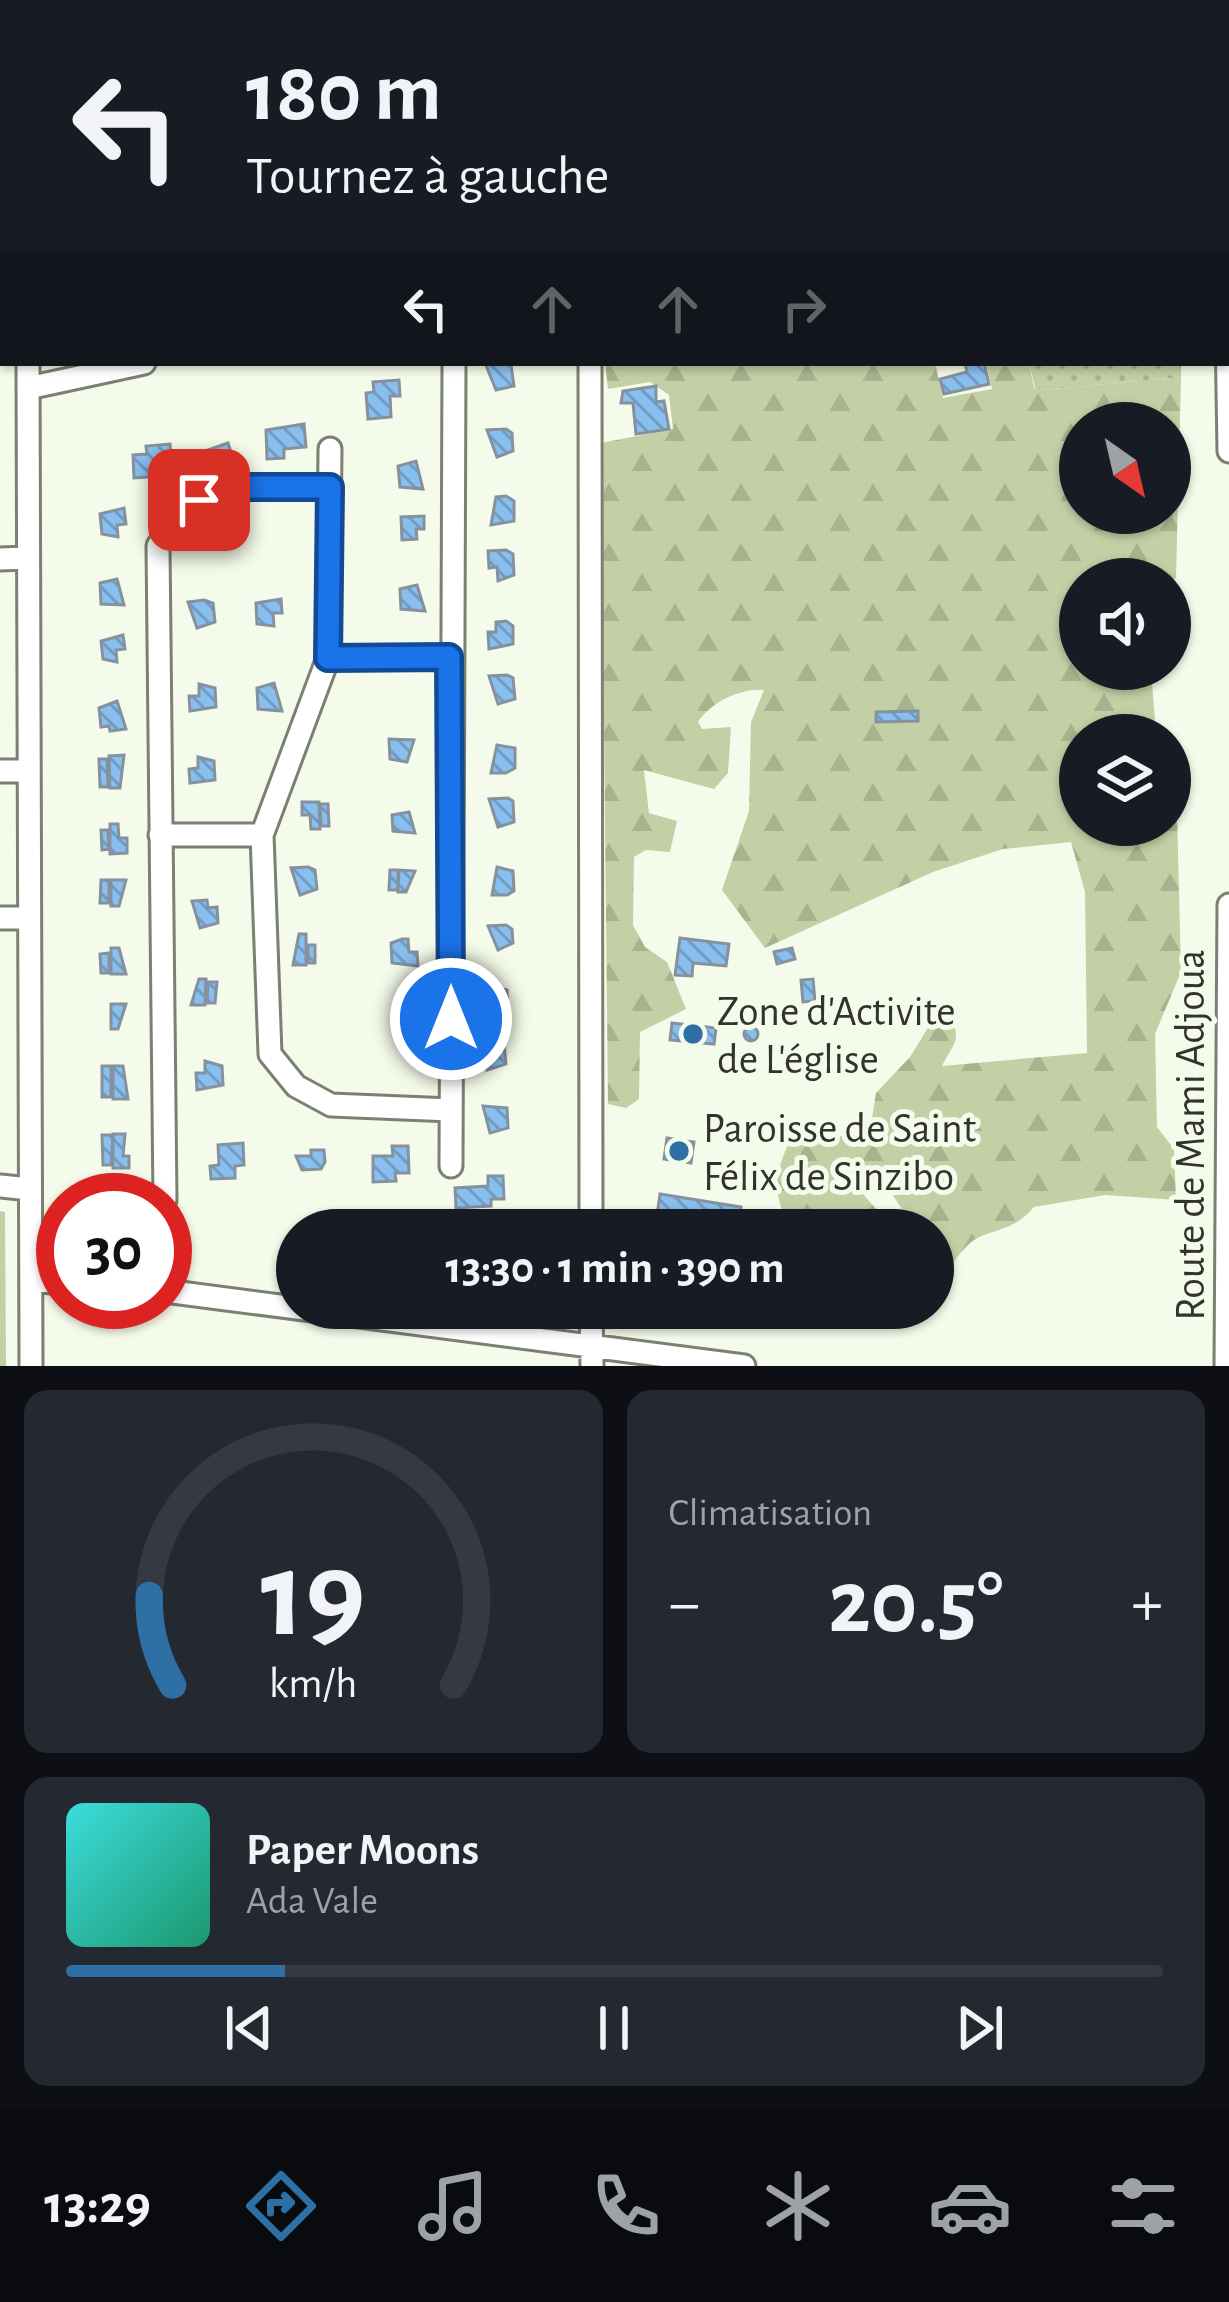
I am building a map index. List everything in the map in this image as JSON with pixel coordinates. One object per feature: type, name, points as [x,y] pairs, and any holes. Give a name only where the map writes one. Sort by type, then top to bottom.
[{"type":"street","points":[[28,366],[32,1366]]},
{"type":"street","points":[[28,388],[130,366]]},
{"type":"street","points":[[451,1166],[449,657],[454,366]]},
{"type":"street","points":[[590,366],[591,1209]]},
{"type":"street","points":[[1228,366],[1229,451]]},
{"type":"street","points":[[330,449],[328,658],[262,836],[270,1054],[296,1086],[331,1105],[451,1110]]},
{"type":"street","points":[[165,1173],[158,546],[178,513],[219,487],[330,487]]},
{"type":"street","points":[[0,560],[28,558]]},
{"type":"street","points":[[328,658],[449,657]]},
{"type":"street","points":[[0,771],[29,771]]},
{"type":"street","points":[[160,835],[262,836]]},
{"type":"street","name":"Route de Mami Adjoua","points":[[1226,1366],[1229,905]]},
{"type":"street","points":[[0,918],[29,918]]},
{"type":"street","points":[[0,1186],[30,1190]]},
{"type":"street","points":[[32,1280],[36,1280]]},
{"type":"street","points":[[192,1295],[591,1358],[744,1366]]},
{"type":"green space","points":[[605,366],[936,366],[943,398],[992,389],[987,366],[1030,366],[1034,388],[1045,390],[1181,377],[1180,402],[1059,402],[1059,534],[1177,534],[1176,558],[1059,558],[1059,690],[1153,690],[1154,714],[1059,714],[1059,843],[1003,849],[933,872],[765,948],[722,890],[749,811],[751,722],[764,690],[727,698],[698,722],[702,729],[731,727],[728,773],[714,789],[644,770],[649,813],[677,821],[670,852],[646,850],[634,857],[633,925],[645,947],[667,962],[686,1009],[640,1032],[639,1099],[626,1108],[608,1104],[601,443],[673,429],[669,395],[650,382],[608,389]]},
{"type":"green space","points":[[1030,366],[1181,366],[1181,377],[1035,388]]},
{"type":"green space","points":[[1072,846],[1178,846],[1181,972],[1155,1034],[1157,1127],[1174,1149],[1176,1200],[1105,1195],[1034,1207],[1016,1223],[975,1239],[954,1260],[954,1209],[902,1209],[888,1188],[869,1187],[863,1194],[876,1209],[782,1209],[778,1179],[794,1134],[869,1137],[876,1093],[910,1057],[934,1018],[951,1019],[956,1033],[942,1066],[1087,1053],[1085,892]]},
{"type":"green space","points":[[0,1211],[5,1212],[6,1366],[0,1366]]},
{"type":"building","points":[[486,366],[511,366],[514,386],[496,390]]},
{"type":"building","points":[[966,366],[985,366],[989,384],[944,394],[940,379],[967,372]]},
{"type":"building","points":[[399,380],[400,396],[390,396],[391,417],[368,419],[366,393],[374,392],[373,382]]},
{"type":"building","points":[[656,386],[656,402],[664,401],[669,429],[636,434],[633,403],[621,403],[623,391]]},
{"type":"building","points":[[304,424],[306,447],[284,449],[284,458],[267,459],[266,430]]},
{"type":"building","points":[[487,430],[512,433],[513,451],[497,457]]},
{"type":"building","points":[[228,443],[233,458],[206,466],[205,451]]},
{"type":"building","points":[[170,444],[172,468],[149,469],[149,477],[134,478],[133,455],[147,454],[146,446]]},
{"type":"building","points":[[416,461],[423,489],[400,487],[398,466]]},
{"type":"building","points":[[496,497],[514,501],[514,521],[491,525]]},
{"type":"building","points":[[124,508],[126,524],[117,525],[118,537],[102,534],[100,514]]},
{"type":"building","points":[[424,516],[424,529],[416,529],[417,539],[402,540],[401,517]]},
{"type":"building","points":[[488,551],[513,554],[514,575],[498,581],[497,567],[489,568]]},
{"type":"building","points":[[117,579],[124,605],[101,604],[100,583]]},
{"type":"building","points":[[417,585],[425,611],[401,609],[400,589]]},
{"type":"building","points":[[281,599],[282,613],[273,613],[274,626],[257,624],[256,603]]},
{"type":"building","points":[[188,602],[213,603],[215,622],[197,628]]},
{"type":"building","points":[[496,622],[513,626],[513,644],[489,649],[488,632],[496,632]]},
{"type":"building","points":[[123,635],[125,649],[116,650],[117,662],[103,659],[101,641]]},
{"type":"building","points":[[489,676],[513,678],[515,699],[498,704]]},
{"type":"building","points":[[274,683],[282,711],[258,709],[257,688]]},
{"type":"building","points":[[199,684],[215,688],[216,707],[190,711],[189,696],[199,696]]},
{"type":"building","points":[[117,701],[126,729],[110,731],[109,726],[101,727],[99,708]]},
{"type":"building","points":[[918,711],[918,721],[876,722],[876,712]]},
{"type":"building","points":[[389,739],[414,740],[407,762],[390,759]]},
{"type":"building","points":[[497,745],[515,748],[515,768],[506,773],[491,773]]},
{"type":"building","points":[[124,755],[120,788],[110,788],[109,756]]},
{"type":"building","points":[[198,757],[214,761],[215,780],[190,783],[189,769],[198,768]]},
{"type":"building","points":[[99,759],[107,759],[108,787],[100,787]]},
{"type":"building","points":[[489,799],[513,801],[514,822],[498,827]]},
{"type":"building","points":[[302,802],[319,802],[320,829],[311,829],[310,815],[302,815]]},
{"type":"building","points":[[320,804],[328,804],[329,826],[321,826]]},
{"type":"building","points":[[409,812],[415,833],[393,831],[392,815]]},
{"type":"building","points":[[110,824],[118,824],[119,838],[127,838],[127,853],[110,854]]},
{"type":"building","points":[[101,830],[108,830],[109,849],[102,850]]},
{"type":"building","points":[[497,867],[513,871],[514,891],[507,895],[492,895]]},
{"type":"building","points":[[291,868],[315,870],[317,889],[300,895]]},
{"type":"building","points":[[390,870],[398,870],[398,890],[389,890]]},
{"type":"building","points":[[399,870],[415,871],[406,892],[398,892]]},
{"type":"building","points":[[101,880],[109,880],[109,903],[100,903]]},
{"type":"building","points":[[111,880],[126,880],[119,906],[111,906]]},
{"type":"building","points":[[207,900],[208,908],[217,907],[218,923],[200,928],[192,901]]},
{"type":"building","points":[[488,926],[512,929],[513,943],[498,950]]},
{"type":"building","points":[[299,934],[306,934],[306,965],[293,965]]},
{"type":"building","points":[[680,938],[729,944],[726,966],[693,963],[692,976],[675,975]]},
{"type":"building","points":[[408,939],[409,952],[417,952],[418,966],[392,963],[391,943]]},
{"type":"building","points":[[308,945],[315,945],[315,963],[308,963]]},
{"type":"building","points":[[111,948],[119,948],[126,974],[111,974]]},
{"type":"building","points":[[792,948],[795,959],[777,964],[774,952]]},
{"type":"building","points":[[109,953],[109,973],[101,973],[100,954]]},
{"type":"building","points":[[199,979],[206,979],[205,1005],[191,1005]]},
{"type":"building","points":[[813,979],[815,1001],[803,1002],[801,980]]},
{"type":"building","points":[[208,982],[217,982],[215,1003],[207,1003]]},
{"type":"building","points":[[489,986],[507,990],[508,1009],[482,1014],[481,998],[490,998]]},
{"type":"building","points":[[111,1004],[126,1004],[118,1029],[111,1029]]},
{"type":"building","name":"Zone d'Activite de L'église","points":[[672,1023],[716,1028],[714,1044],[670,1040]]},
{"type":"building","name":"Zone d'Activite de L'église","points":[[751,1027],[758,1034],[751,1041],[744,1034]]},
{"type":"building","points":[[479,1043],[504,1044],[506,1064],[487,1070]]},
{"type":"building","points":[[205,1061],[222,1066],[223,1085],[197,1090],[196,1073],[205,1073]]},
{"type":"building","points":[[102,1066],[111,1066],[111,1097],[102,1097]]},
{"type":"building","points":[[113,1066],[123,1066],[128,1099],[113,1099]]},
{"type":"building","points":[[483,1106],[507,1108],[508,1128],[490,1133]]},
{"type":"building","points":[[113,1134],[125,1134],[123,1156],[129,1156],[129,1168],[113,1168]]},
{"type":"building","points":[[102,1135],[113,1135],[111,1165],[103,1165]]},
{"type":"building","name":"Paroisse de Saint Félix de Sinzibo","points":[[667,1138],[694,1142],[691,1163],[664,1159]]},
{"type":"building","points":[[243,1143],[244,1165],[235,1166],[235,1178],[211,1179],[210,1166],[219,1165],[218,1145]]},
{"type":"building","points":[[392,1146],[408,1146],[409,1173],[395,1173],[396,1181],[373,1182],[373,1156],[393,1156]]},
{"type":"building","points":[[311,1150],[324,1150],[325,1162],[321,1169],[302,1170],[296,1156],[311,1156]]},
{"type":"building","points":[[488,1176],[503,1176],[504,1199],[491,1199],[491,1206],[456,1208],[455,1188],[488,1186]]},
{"type":"building","points":[[660,1194],[741,1207],[741,1209],[658,1209]]},
{"type":"place","name":"Zone d'Activite de L'église","points":[[693,1034]]},
{"type":"place","name":"Paroisse de Saint Félix de Sinzibo","points":[[679,1151]]},
{"type":"route","points":[[199,500],[219,487],[330,487],[328,658],[449,657],[451,1019]]}]
